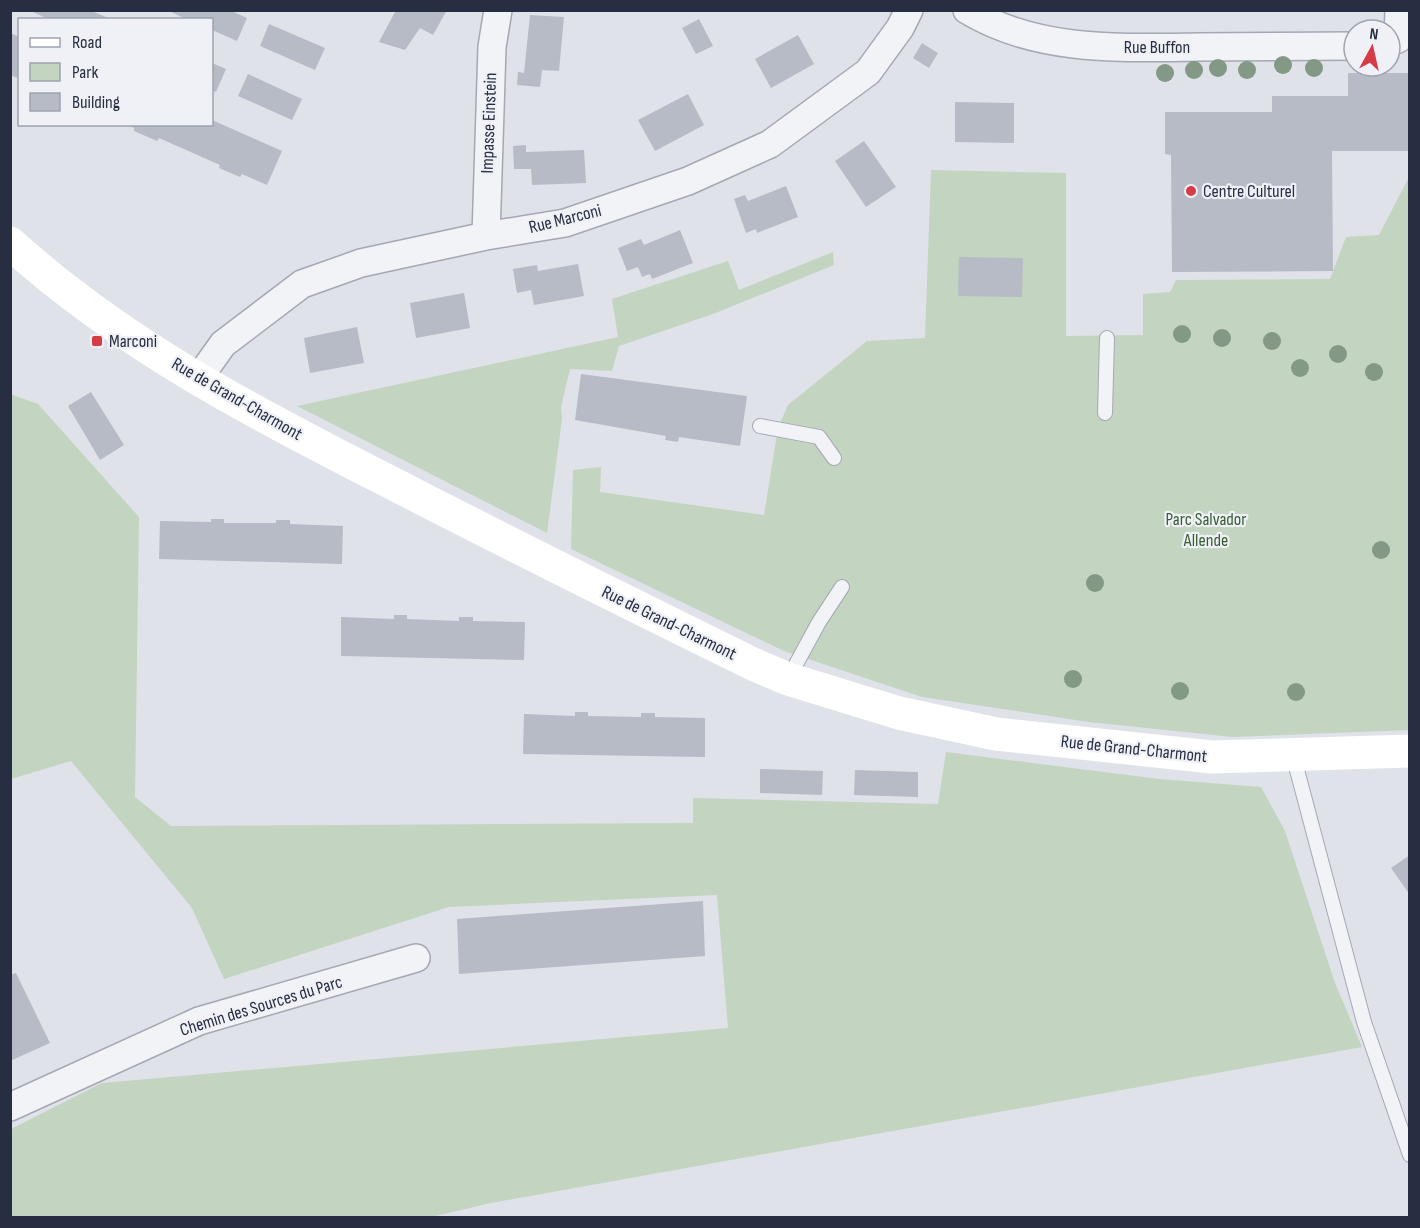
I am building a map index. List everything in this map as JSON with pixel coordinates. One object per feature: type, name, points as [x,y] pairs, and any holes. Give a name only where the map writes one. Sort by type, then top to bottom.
[{"type":"street","name":"Impasse Einstein","points":[[486,236],[492,47],[498,10]]},
{"type":"street","name":"Rue Marconi","points":[[198,379],[224,345],[302,284],[361,262],[486,236],[565,223],[688,181],[770,144],[868,72],[900,28],[909,10]]},
{"type":"street","name":"Rue Buffon","points":[[967,10],[987,23],[1064,44],[1109,48],[1342,46]]},
{"type":"street","name":"Rue de Grand-Charmont","points":[[10,243],[43,273],[198,379],[299,436],[478,528],[755,665],[788,679],[899,713],[996,734],[1212,757],[1410,751]]},
{"type":"street","name":"Chemin des Sources du Parc","points":[[10,1107],[199,1021],[416,958]]},
{"type":"lane","points":[[1105,413],[1107,338]]},
{"type":"lane","points":[[760,426],[819,437],[834,458]]},
{"type":"lane","points":[[788,679],[819,622],[842,587]]},
{"type":"lane","points":[[1293,755],[1364,1022],[1410,1155]]},
{"type":"green space","name":"Parc Salvador Allende","points":[[931,170],[1066,173],[1066,336],[1143,335],[1143,294],[1170,292],[1176,280],[1330,279],[1346,237],[1379,235],[1409,177],[1409,730],[1233,737],[1089,722],[922,697],[784,651],[571,549],[573,470],[601,467],[600,492],[764,515],[778,428],[788,405],[867,341],[925,338]]},
{"type":"green space","points":[[833,252],[834,265],[713,314],[619,346],[612,371],[570,369],[561,407],[562,419],[547,533],[297,406],[618,337],[612,299],[728,261],[739,290]]},
{"type":"green space","points":[[10,394],[38,404],[139,517],[135,797],[171,826],[693,823],[693,798],[938,804],[946,752],[1159,779],[1261,787],[1285,831],[1335,983],[1362,1047],[491,1203],[431,1217],[11,1217],[11,1129],[102,1083],[728,1028],[717,895],[449,907],[224,979],[192,908],[71,761],[11,779]]},
{"type":"building","points":[[29,10],[89,10],[109,18],[46,18]]},
{"type":"building","points":[[167,10],[229,10],[247,18],[237,41],[213,30],[213,18],[184,18]]},
{"type":"building","points":[[396,10],[447,10],[433,35],[420,28],[405,50],[379,42]]},
{"type":"building","points":[[530,15],[564,17],[559,71],[542,70],[540,87],[517,85],[518,72],[524,73]]},
{"type":"building","points":[[699,19],[713,46],[696,54],[682,28]]},
{"type":"building","points":[[269,24],[325,48],[315,70],[260,46]]},
{"type":"building","points":[[10,33],[18,36],[18,78],[10,75]]},
{"type":"building","points":[[798,35],[814,64],[771,88],[755,59]]},
{"type":"building","points":[[922,43],[938,53],[929,68],[913,58]]},
{"type":"building","points":[[213,63],[226,69],[216,92],[213,90]]},
{"type":"building","name":"Centre Culturel","points":[[1402,73],[1410,73],[1410,151],[1332,151],[1333,271],[1172,272],[1171,155],[1165,154],[1165,112],[1272,112],[1272,96],[1348,96],[1348,78],[1402,78]]},
{"type":"building","points":[[248,74],[302,99],[292,120],[238,96]]},
{"type":"building","points":[[688,94],[704,125],[655,151],[638,120]]},
{"type":"building","points":[[955,102],[1014,103],[1014,143],[955,142]]},
{"type":"building","points":[[213,120],[282,151],[267,185],[242,174],[240,177],[219,168],[220,165],[159,138],[157,141],[134,131],[134,128],[130,126],[213,126]]},
{"type":"building","points":[[864,141],[896,187],[866,207],[835,161]]},
{"type":"building","points":[[526,145],[526,152],[584,150],[586,183],[532,185],[531,169],[514,169],[513,146]]},
{"type":"building","points":[[786,186],[798,217],[757,233],[756,229],[746,233],[734,199],[745,195],[748,201]]},
{"type":"building","points":[[680,230],[693,263],[652,279],[650,274],[642,277],[638,267],[627,271],[618,248],[641,239],[644,245]]},
{"type":"building","points":[[959,257],[1023,258],[1022,297],[958,296]]},
{"type":"building","points":[[578,264],[584,296],[534,305],[531,290],[517,293],[513,269],[537,265],[538,271]]},
{"type":"building","points":[[464,293],[470,328],[416,338],[410,303]]},
{"type":"building","points":[[357,327],[364,363],[310,373],[304,338]]},
{"type":"building","points":[[581,374],[747,396],[740,446],[679,437],[678,442],[665,440],[666,436],[575,420]]},
{"type":"building","points":[[91,392],[124,445],[100,460],[68,406]]},
{"type":"building","points":[[211,519],[224,519],[224,523],[276,523],[276,520],[290,520],[290,524],[343,526],[342,564],[159,559],[160,521],[211,522]]},
{"type":"building","points":[[394,615],[407,615],[407,619],[459,621],[459,617],[473,617],[473,621],[525,622],[524,660],[341,656],[341,617],[394,619]]},
{"type":"building","points":[[575,712],[588,712],[588,716],[641,717],[641,713],[655,713],[655,717],[705,718],[705,757],[523,754],[524,714],[575,716]]},
{"type":"building","points":[[760,769],[823,771],[822,795],[760,793]]},
{"type":"building","points":[[855,770],[918,772],[918,797],[854,795]]},
{"type":"building","points":[[1410,855],[1410,895],[1391,868]]},
{"type":"building","points":[[703,901],[705,956],[459,974],[457,919]]},
{"type":"building","points":[[16,973],[50,1043],[10,1061],[10,975]]},
{"type":"place","name":"Centre Culturel","points":[[1191,191]]},
{"type":"place","name":"Marconi","points":[[97,341]]}]
